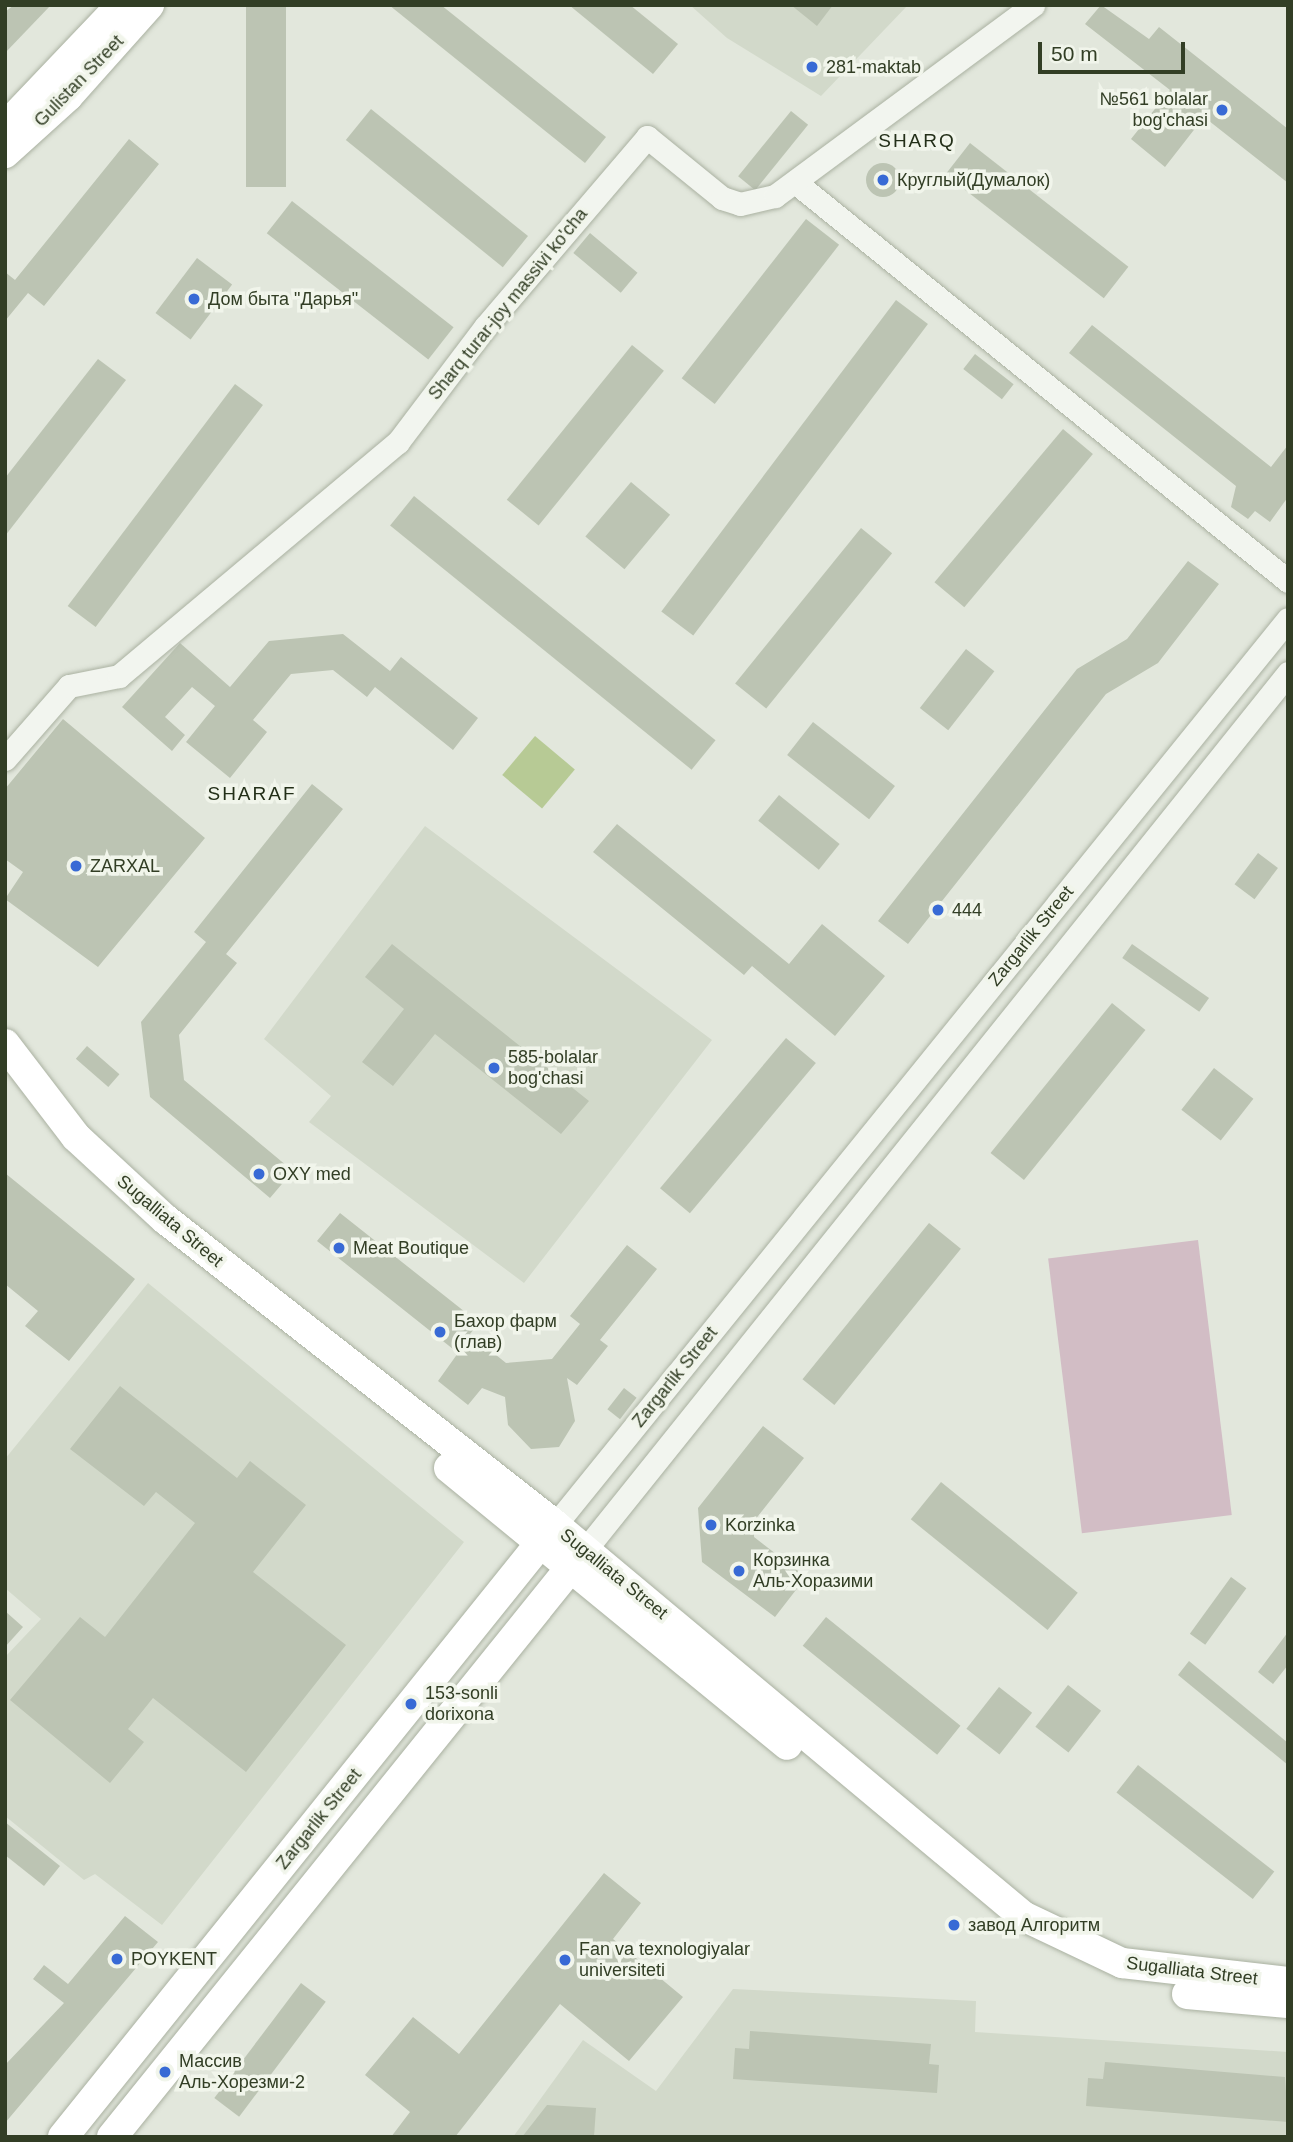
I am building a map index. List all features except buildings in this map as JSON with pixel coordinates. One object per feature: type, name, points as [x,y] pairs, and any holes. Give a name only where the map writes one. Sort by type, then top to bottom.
[{"type":"main road","name":"Gulistan Street","points":[[5,127],[121,5]]},
{"type":"main road","name":"Gulistan Street","points":[[5,153],[68,96],[149,5]]},
{"type":"main road","name":"Sugalliata Street","points":[[5,1044],[76,1137],[156,1211],[548,1534],[1023,1916],[1122,1963],[1288,1982]]},
{"type":"main road","points":[[5,1074],[63,1149],[108,1190],[548,1534]]},
{"type":"main road","name":"Zargarlik Street","points":[[63,2137],[548,1534]]},
{"type":"main road","name":"Sugalliata Street","points":[[579,1558],[956,1889],[1027,1939],[1117,1981],[1288,2003]]},
{"type":"main road","name":"Zargarlik Street","points":[[112,2137],[579,1558]]},
{"type":"street","name":"Sharq turar-joy massivi ko'cha","points":[[5,759],[69,686],[119,676],[398,442],[485,327],[647,137],[722,198],[740,204],[775,196],[1033,5]]},
{"type":"street","points":[[795,182],[1288,581]]},
{"type":"street","name":"Zargarlik Street","points":[[548,1534],[1288,619]]},
{"type":"street","name":"Zargarlik Street","points":[[579,1558],[1288,673]]},
{"type":"street","points":[[959,1026],[985,1050]]},
{"type":"street","points":[[712,1331],[741,1355]]},
{"type":"shaded area","name":"281-maktab","points":[[690,5],[908,5],[821,96],[727,38]]},
{"type":"shaded area","points":[[535,736],[575,769],[542,808],[502,775]]},
{"type":"shaded area","name":"585-bolalar bog'chasi","points":[[425,826],[712,1040],[524,1283],[309,1122],[331,1096],[264,1039]]},
{"type":"shaded area","points":[[1198,1240],[1232,1515],[1082,1533],[1048,1258]]},
{"type":"shaded area","points":[[148,1283],[464,1542],[162,1925],[95,1874],[84,1880],[5,1816],[5,1657],[41,1619],[5,1588],[5,1459]]},
{"type":"shaded area","points":[[733,1989],[976,2001],[975,2032],[1288,2052],[1288,2137],[513,2137],[583,2040],[656,2091]]},
{"type":"place","name":"281-maktab","points":[[812,67]]},
{"type":"place","name":"№561 bolalar bog'chasi","points":[[1222,110]]},
{"type":"place","name":"Круглый(Думалок)","points":[[883,180]]},
{"type":"place","name":"Дом быта \"Дарья\"","points":[[194,299]]},
{"type":"place","name":"ZARXAL","points":[[76,866]]},
{"type":"place","name":"444","points":[[938,910]]},
{"type":"place","name":"585-bolalar bog'chasi","points":[[494,1068]]},
{"type":"place","name":"OXY med","points":[[259,1174]]},
{"type":"place","name":"Meat Boutique","points":[[339,1248]]},
{"type":"place","name":"Бахор фарм (глав)","points":[[440,1332]]},
{"type":"place","name":"Korzinka","points":[[711,1525]]},
{"type":"place","name":"Корзинка Аль-Хоразими","points":[[739,1571]]},
{"type":"place","name":"153-sonli dorixona","points":[[411,1704]]},
{"type":"place","name":"завод Алгоритм","points":[[954,1925]]},
{"type":"place","name":"POYKENT","points":[[117,1959]]},
{"type":"place","name":"Fan va texnologiyalar universiteti","points":[[565,1960]]},
{"type":"place","name":"Массив Аль-Хорезми-2","points":[[165,2072]]},
{"type":"district","name":"SHARQ","points":[[917,141]]},
{"type":"district","name":"SHARAF","points":[[252,794]]}]
